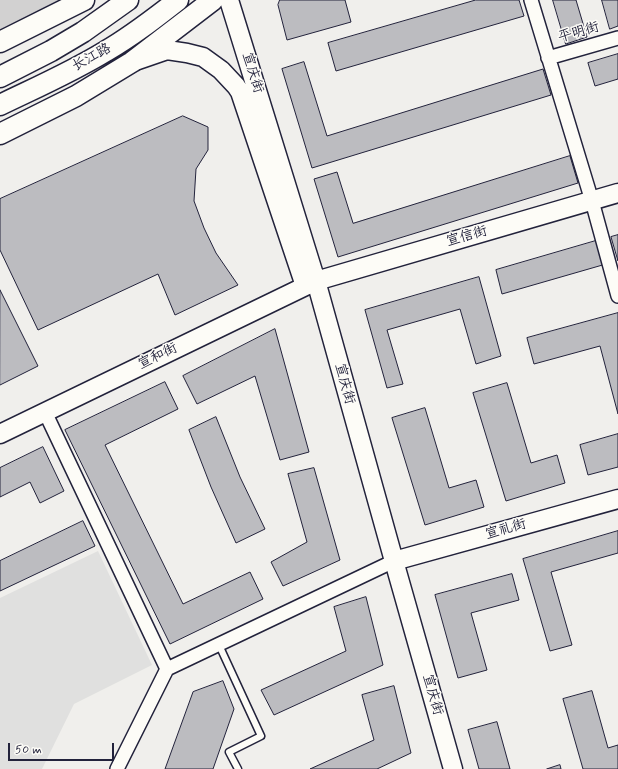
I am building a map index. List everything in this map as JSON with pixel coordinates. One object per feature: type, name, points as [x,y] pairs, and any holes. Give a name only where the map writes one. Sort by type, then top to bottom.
[{"type":"main road","points":[[0,42],[84,0]]},
{"type":"main road","name":"长江路","points":[[0,77],[51,52],[83,32],[128,0]]},
{"type":"main road","name":"长江路","points":[[0,105],[107,51],[178,0]]},
{"type":"main road","points":[[0,134],[76,96],[132,62],[213,0]]},
{"type":"street","name":"宣庆街","points":[[229,0],[310,283],[394,561],[453,769]]},
{"type":"street","points":[[531,0],[592,201],[618,296]]},
{"type":"street","name":"平明街","points":[[548,58],[618,38]]},
{"type":"street","points":[[132,62],[167,50],[187,53],[203,57],[221,70],[236,86],[240,92],[310,283]]},
{"type":"street","name":"宣信街","points":[[310,283],[618,193]]},
{"type":"street","name":"宣和街","points":[[0,434],[310,283]]},
{"type":"street","points":[[45,412],[167,669]]},
{"type":"street","name":"宣礼街","points":[[394,561],[618,499]]},
{"type":"street","points":[[117,769],[167,669],[394,561]]},
{"type":"lane","points":[[218,645],[261,736],[230,752],[238,769]]},
{"type":"shaded area","points":[[0,0],[59,0],[48,10],[0,34]]},
{"type":"shaded area","points":[[98,551],[152,665],[74,704],[42,769],[0,769],[0,598]]},
{"type":"building","points":[[280,0],[345,0],[351,22],[287,40],[278,5]]},
{"type":"building","points":[[476,0],[519,0],[524,16],[336,71],[328,43]]},
{"type":"building","points":[[553,0],[576,0],[587,37],[566,44]]},
{"type":"building","points":[[602,0],[618,0],[618,26],[610,29]]},
{"type":"building","points":[[618,54],[618,79],[595,86],[588,63]]},
{"type":"building","points":[[304,62],[327,136],[543,69],[551,95],[312,168],[282,69]]},
{"type":"building","points":[[183,116],[208,127],[208,150],[196,169],[194,201],[204,228],[216,253],[238,285],[175,315],[158,274],[38,330],[0,250],[0,199]]},
{"type":"building","points":[[570,156],[578,183],[338,257],[314,179],[337,172],[353,223]]},
{"type":"building","points":[[618,235],[618,261],[611,237]]},
{"type":"building","points":[[599,240],[606,264],[502,294],[496,270]]},
{"type":"building","points":[[479,277],[501,356],[476,364],[460,309],[387,330],[403,384],[387,388],[365,310]]},
{"type":"building","points":[[0,290],[38,366],[0,385]]},
{"type":"building","points":[[618,313],[618,414],[600,346],[534,364],[527,338]]},
{"type":"building","points":[[275,329],[309,452],[280,460],[255,376],[197,404],[183,376]]},
{"type":"building","points":[[165,382],[178,409],[105,445],[183,604],[250,572],[263,599],[170,644],[65,430]]},
{"type":"building","points":[[507,383],[531,463],[557,455],[565,483],[506,501],[473,393]]},
{"type":"building","points":[[425,408],[449,488],[476,480],[484,507],[425,525],[392,418]]},
{"type":"building","points":[[216,417],[240,477],[265,529],[236,543],[211,487],[189,430]]},
{"type":"building","points":[[618,434],[618,467],[588,475],[580,445]]},
{"type":"building","points":[[43,447],[64,491],[40,503],[30,482],[0,497],[0,468]]},
{"type":"building","points":[[314,468],[340,560],[283,586],[271,562],[307,542],[288,474]]},
{"type":"building","points":[[83,521],[95,546],[0,591],[0,561]]},
{"type":"building","points":[[618,531],[618,553],[551,572],[572,645],[550,651],[523,559]]},
{"type":"building","points":[[512,574],[519,600],[471,613],[487,670],[458,678],[435,595]]},
{"type":"building","points":[[366,597],[383,665],[274,715],[261,690],[346,651],[334,607]]},
{"type":"building","points":[[223,681],[234,709],[213,769],[165,769],[193,692]]},
{"type":"building","points":[[394,686],[411,753],[377,769],[310,769],[374,740],[362,695]]},
{"type":"building","points":[[592,691],[608,748],[618,745],[618,769],[583,769],[563,699]]},
{"type":"building","points":[[497,722],[510,769],[479,769],[468,730]]},
{"type":"building","points":[[560,765],[561,769],[547,769]]}]
